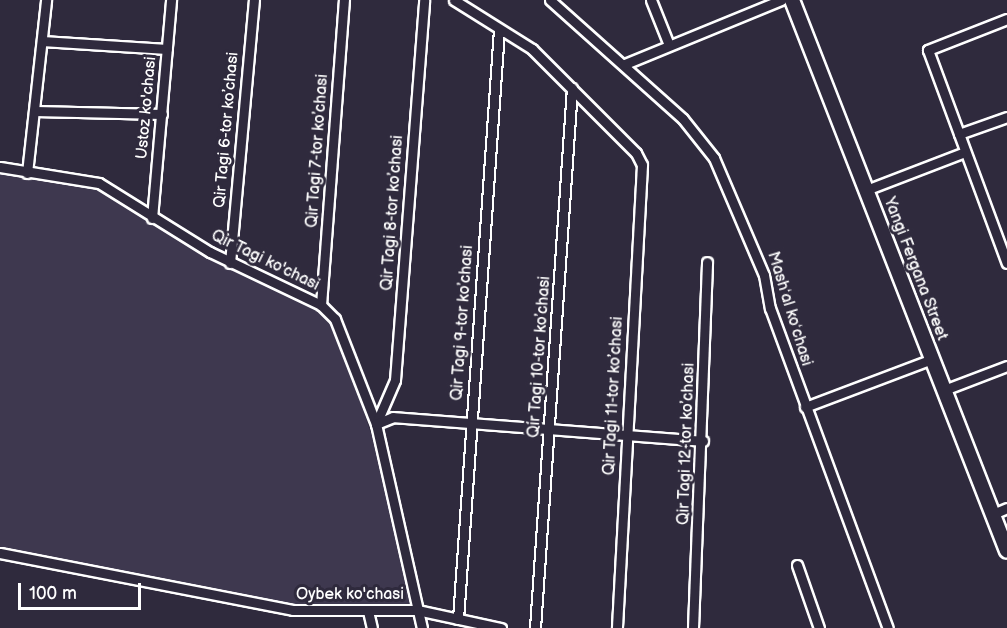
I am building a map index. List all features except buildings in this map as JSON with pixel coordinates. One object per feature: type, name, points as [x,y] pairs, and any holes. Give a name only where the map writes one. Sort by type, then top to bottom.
[{"type":"main road","name":"Yangi Fergana Street","points":[[792,0],[1007,551]]},
{"type":"street","points":[[27,172],[46,0]]},
{"type":"street","name":"Ustoz ko'chasi","points":[[152,218],[171,0]]},
{"type":"street","name":"Qir Tagi 6-tor koʼchasi","points":[[230,263],[254,0]]},
{"type":"street","name":"Qir Tagi 7-tor koʼchasi","points":[[321,305],[344,0]]},
{"type":"street","name":"Qir Tagi 8-tor koʼchasi","points":[[376,424],[396,380],[424,0]]},
{"type":"street","points":[[454,0],[532,49],[572,88]]},
{"type":"street","name":"Mashʻal koʻchasi","points":[[550,0],[625,64],[682,119],[714,158],[727,182],[764,275],[770,308],[888,628]]},
{"type":"street","points":[[651,0],[669,45]]},
{"type":"street","points":[[625,64],[781,0]]},
{"type":"street","points":[[1007,19],[928,50],[1007,263]]},
{"type":"street","name":"Qir Tagi 9-tor koʼchasi","points":[[458,619],[499,29]]},
{"type":"street","points":[[42,41],[167,49]]},
{"type":"street","name":"Qir Tagi 11-tor koʼchasi","points":[[572,88],[636,153],[642,165],[616,628]]},
{"type":"street","name":"Qir Tagi 10-tor koʼchasi","points":[[535,628],[572,88]]},
{"type":"street","points":[[35,111],[162,114]]},
{"type":"street","points":[[959,134],[1007,117]]},
{"type":"street","points":[[866,190],[965,152]]},
{"type":"street","name":"Qir Tagi ko'chasi","points":[[0,167],[99,183],[152,218],[230,263],[321,305],[335,319],[376,424],[422,628]]},
{"type":"street","name":"Qir Tagi 12-tor koʼchasi","points":[[693,628],[703,441],[707,262]]},
{"type":"street","points":[[805,406],[932,359]]},
{"type":"street","points":[[944,390],[1007,366]]},
{"type":"street","points":[[376,424],[393,417],[626,437],[703,441]]},
{"type":"street","points":[[993,514],[1007,508]]},
{"type":"street","name":"Oybek ko'chasi","points":[[0,553],[293,610],[417,610],[501,628]]},
{"type":"street","points":[[797,565],[819,628]]},
{"type":"street","points":[[368,611],[372,628]]},
{"type":"shaded area","points":[[0,167],[97,185],[210,256],[332,318],[384,472],[413,604],[311,608],[0,550]]}]
